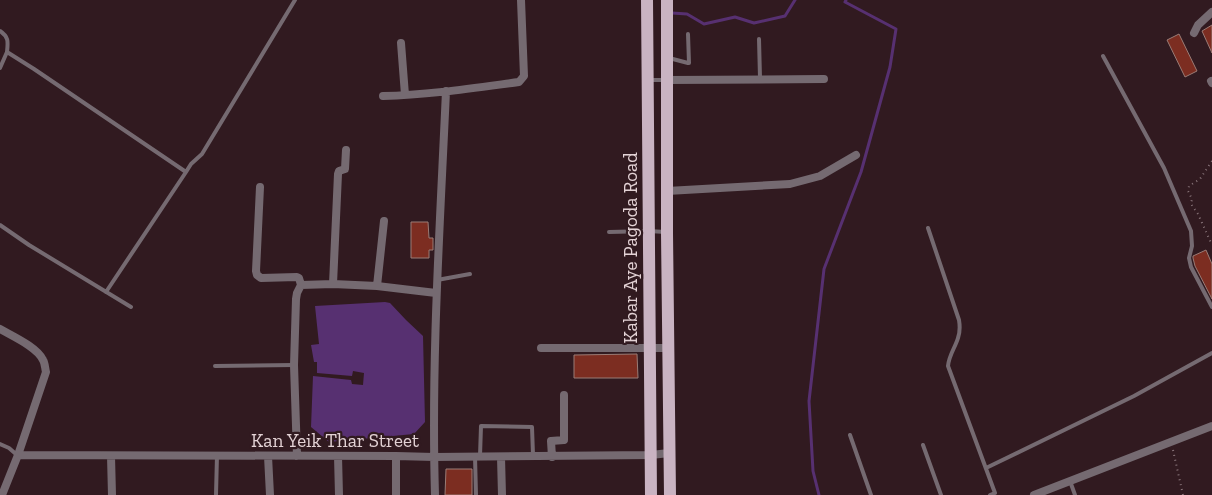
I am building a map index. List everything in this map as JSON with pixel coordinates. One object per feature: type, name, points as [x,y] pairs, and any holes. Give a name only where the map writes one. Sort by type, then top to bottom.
[{"type":"main road","name":"Kabar Aye Pagoda Road","points":[[647,0],[651,495]]},
{"type":"main road","name":"Kabar Aye Pagoda Road","points":[[667,0],[670,495]]},
{"type":"street","points":[[383,96],[519,82],[524,76],[521,0]]},
{"type":"street","points":[[1194,33],[1198,25],[1212,12]]},
{"type":"street","points":[[401,44],[405,95]]},
{"type":"street","points":[[667,80],[824,79]]},
{"type":"street","points":[[435,495],[436,293],[446,91]]},
{"type":"street","points":[[333,284],[338,174],[339,171],[345,169],[346,150]]},
{"type":"street","points":[[668,191],[790,184],[820,176],[856,155]]},
{"type":"street","points":[[260,187],[257,275],[261,278],[297,277],[301,285],[296,299],[294,365],[297,456]]},
{"type":"street","points":[[377,286],[384,221]]},
{"type":"street","points":[[301,285],[377,286],[436,293]]},
{"type":"street","points":[[0,329],[32,348],[43,360],[46,372],[18,455],[2,495]]},
{"type":"street","points":[[542,348],[668,348]]},
{"type":"street","points":[[552,457],[551,441],[564,440],[564,395]]},
{"type":"street","points":[[1034,495],[1212,426]]},
{"type":"street","name":"Kan Yeik Thar Street","points":[[18,455],[552,457],[669,453]]},
{"type":"street","points":[[111,456],[112,495]]},
{"type":"street","points":[[268,456],[270,495]]},
{"type":"street","points":[[338,456],[339,495]]},
{"type":"street","points":[[396,456],[396,495]]},
{"type":"street","points":[[501,457],[502,495]]},
{"type":"lane","points":[[106,292],[191,164],[202,154],[295,0]]},
{"type":"lane","points":[[0,31],[8,42],[7,52],[0,68]]},
{"type":"lane","points":[[667,58],[689,63],[688,34]]},
{"type":"lane","points":[[759,39],[760,78]]},
{"type":"lane","points":[[7,52],[186,172]]},
{"type":"lane","points":[[1103,56],[1164,168],[1182,208],[1191,232],[1192,246],[1189,258],[1212,308]]},
{"type":"lane","points":[[648,80],[667,80]]},
{"type":"lane","points":[[0,225],[29,245],[131,307]]},
{"type":"lane","points":[[928,228],[959,320],[960,330],[949,358],[948,366],[995,493],[990,495]]},
{"type":"lane","points":[[609,232],[667,232]]},
{"type":"lane","points":[[437,280],[470,274]]},
{"type":"lane","points":[[986,468],[1134,396],[1212,353]]},
{"type":"lane","points":[[215,366],[294,365]]},
{"type":"lane","points":[[476,495],[480,426],[532,427],[533,457]]},
{"type":"lane","points":[[850,435],[871,495]]},
{"type":"lane","points":[[0,444],[18,455]]},
{"type":"lane","points":[[923,445],[941,495]]},
{"type":"lane","points":[[216,495],[217,455]]},
{"type":"lane","points":[[1070,481],[1075,495]]},
{"type":"path","points":[[1212,162],[1200,178],[1189,186],[1188,191],[1192,204],[1212,244]]},
{"type":"path","points":[[1171,442],[1183,495]]},
{"type":"shaded area","points":[[390,303],[423,336],[425,422],[414,434],[329,442],[311,427],[313,376],[351,380],[352,384],[363,385],[364,373],[353,371],[352,376],[317,373],[317,362],[314,362],[311,345],[319,344],[315,306]]},
{"type":"building","points":[[1212,25],[1212,53],[1202,31]]},
{"type":"building","points":[[1179,34],[1197,71],[1185,77],[1167,40]]},
{"type":"building","points":[[411,222],[428,222],[429,238],[433,238],[433,250],[429,250],[429,258],[411,258]]},
{"type":"building","points":[[1206,250],[1212,264],[1212,299],[1195,266],[1193,258],[1193,256]]},
{"type":"building","points":[[637,354],[638,378],[574,378],[574,355]]},
{"type":"building","points":[[446,469],[472,469],[472,495],[445,495]]},
{"type":"waterway","points":[[672,13],[687,14],[704,24],[735,17],[754,23],[785,16],[795,0]]},
{"type":"waterway","points":[[819,495],[813,471],[809,401],[824,269],[861,172],[890,67],[896,29],[845,2],[846,0]]}]
